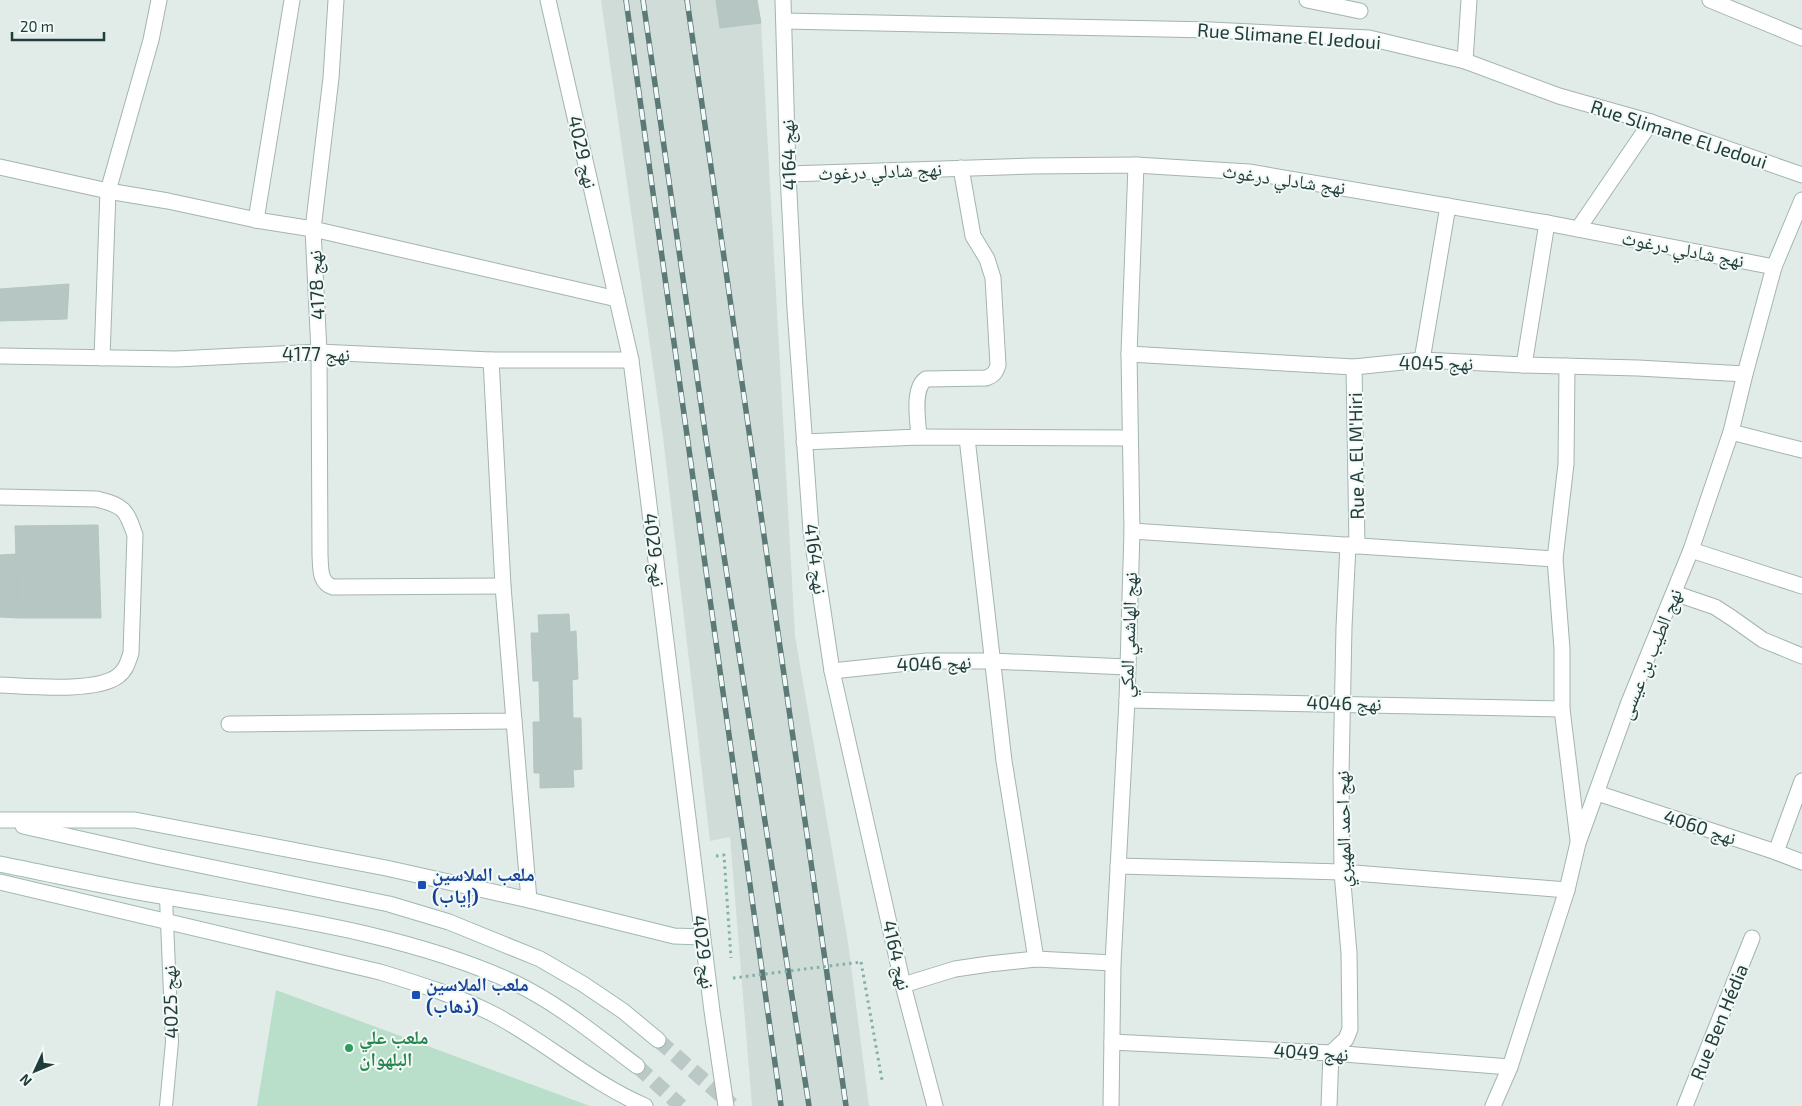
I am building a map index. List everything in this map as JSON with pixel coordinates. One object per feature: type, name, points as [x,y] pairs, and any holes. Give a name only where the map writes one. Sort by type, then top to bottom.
[{"type":"street","points":[[102,358],[108,191],[150,40],[159,0]]},
{"type":"street","points":[[256,220],[292,0]]},
{"type":"street","name":"نهج 4178","points":[[336,0],[331,78],[313,229],[319,352],[322,579],[328,586],[340,587],[503,586]]},
{"type":"street","name":"نهج 4029","points":[[548,0],[631,360],[702,937],[726,1106]]},
{"type":"street","name":"نهج 4164","points":[[783,0],[788,174],[811,531],[832,671],[903,985],[935,1106]]},
{"type":"street","points":[[1307,0],[1358,6],[1369,38]]},
{"type":"street","points":[[1465,61],[1470,0]]},
{"type":"street","points":[[1710,0],[1802,38]]},
{"type":"street","name":"Rue Slimane El Jedoui","points":[[784,21],[1211,30],[1369,38],[1465,61],[1559,96],[1651,122],[1802,175]]},
{"type":"street","points":[[1578,229],[1651,122]]},
{"type":"street","name":"نهج شادلي درغوث","points":[[788,174],[1136,164],[1249,172],[1547,223],[1774,267]]},
{"type":"street","name":"نهج الهاشمي المكي","points":[[1111,1106],[1113,963],[1127,700],[1132,531],[1128,354],[1136,164]]},
{"type":"street","points":[[0,167],[108,191],[168,201],[256,220],[313,229],[617,299]]},
{"type":"street","points":[[919,437],[917,392],[922,381],[926,378],[986,378],[996,372],[998,365],[993,278],[987,259],[973,236],[961,168]]},
{"type":"street","name":"نهج الطيب بن عيسى","points":[[1493,1106],[1510,1068],[1567,890],[1578,843],[1629,702],[1691,550],[1731,432],[1774,267],[1795,237],[1802,200]]},
{"type":"street","points":[[1422,360],[1448,206]]},
{"type":"street","points":[[1524,365],[1547,223]]},
{"type":"street","name":"نهج 4177","points":[[0,356],[176,359],[319,352],[491,360],[631,360]]},
{"type":"street","name":"نهج 4045","points":[[1128,354],[1354,367],[1422,360],[1745,374]]},
{"type":"street","points":[[491,360],[503,586],[528,900]]},
{"type":"street","points":[[1567,366],[1566,464],[1555,559],[1562,649],[1562,709],[1578,843]]},
{"type":"street","name":"Rue A. El M'Hiri","points":[[1353,546],[1354,367]]},
{"type":"street","points":[[1731,432],[1802,450]]},
{"type":"street","points":[[804,442],[919,437],[1129,438]]},
{"type":"street","points":[[966,438],[1004,761],[1036,959]]},
{"type":"street","points":[[0,497],[97,499],[112,503],[124,509],[135,535],[131,653],[126,667],[118,676],[108,682],[86,686],[0,685]]},
{"type":"street","points":[[1132,531],[1555,559]]},
{"type":"street","name":"نهج احمد المهيري","points":[[1331,1053],[1346,1039],[1350,1029],[1349,953],[1342,872],[1342,703],[1353,546]]},
{"type":"street","points":[[1691,550],[1802,586]]},
{"type":"street","points":[[1674,593],[1716,608],[1763,640],[1802,656]]},
{"type":"street","name":"نهج 4046","points":[[832,671],[927,661],[991,661],[1127,667]]},
{"type":"street","name":"نهج 4046","points":[[1127,700],[1562,709]]},
{"type":"street","points":[[229,724],[514,721]]},
{"type":"street","points":[[1776,852],[1802,781]]},
{"type":"street","name":"نهج 4060","points":[[1597,793],[1802,862]]},
{"type":"street","points":[[0,820],[135,820],[386,868],[674,936],[702,937]]},
{"type":"street","points":[[0,820],[156,856],[388,904],[449,922],[540,959],[583,984],[623,1011],[658,1040]]},
{"type":"street","points":[[0,864],[166,897],[241,909],[383,938],[439,954],[516,984],[564,1012],[637,1066]]},
{"type":"street","points":[[1118,866],[1342,872],[1567,890]]},
{"type":"street","points":[[0,882],[380,972],[425,985],[495,1015],[625,1097],[645,1106]]},
{"type":"street","name":"Rue Ben Hédia","points":[[1685,1106],[1752,938]]},
{"type":"street","points":[[903,985],[955,969],[1036,959],[1113,963]]},
{"type":"street","name":"نهج 4049","points":[[1112,1042],[1331,1053],[1510,1068]]},
{"type":"street","points":[[1329,1106],[1331,1053]]},
{"type":"lane","name":"نهج 4025","points":[[166,897],[172,1042],[166,1106]]},
{"type":"path","points":[[733,978],[861,962],[882,1080]]},
{"type":"shaded area","points":[[601,0],[757,0],[761,23],[795,636],[848,942],[869,1106],[752,1106],[730,837],[710,841],[663,437]]},
{"type":"green space","name":"ملعب علي البلهوان","points":[[276,990],[590,1106],[257,1106]]},
{"type":"building","points":[[716,0],[757,0],[761,23],[720,28]]},
{"type":"building","points":[[69,284],[67,319],[0,321],[0,289]]},
{"type":"building","points":[[98,525],[101,618],[18,618],[15,526]]},
{"type":"building","points":[[16,554],[18,618],[0,617],[0,555]]},
{"type":"building","points":[[569,614],[570,632],[576,631],[578,679],[572,680],[573,718],[581,718],[582,769],[573,770],[574,787],[540,788],[540,773],[534,773],[533,722],[540,722],[539,681],[533,681],[531,633],[539,633],[538,615]]},
{"type":"tunnel","points":[[658,1040],[732,1105]]},
{"type":"tunnel","points":[[637,1066],[681,1106]]},
{"type":"railway","points":[[626,0],[781,1106]]},
{"type":"railway","points":[[643,0],[707,446],[809,1106]]},
{"type":"railway","points":[[687,0],[846,1106]]},
{"type":"place","name":"ملعب الملاسين (إياب)","points":[[422,885]]},
{"type":"place","name":"ملعب الملاسين (ذهاب)","points":[[416,995]]},
{"type":"place","name":"ملعب علي البلهوان","points":[[349,1048]]}]
